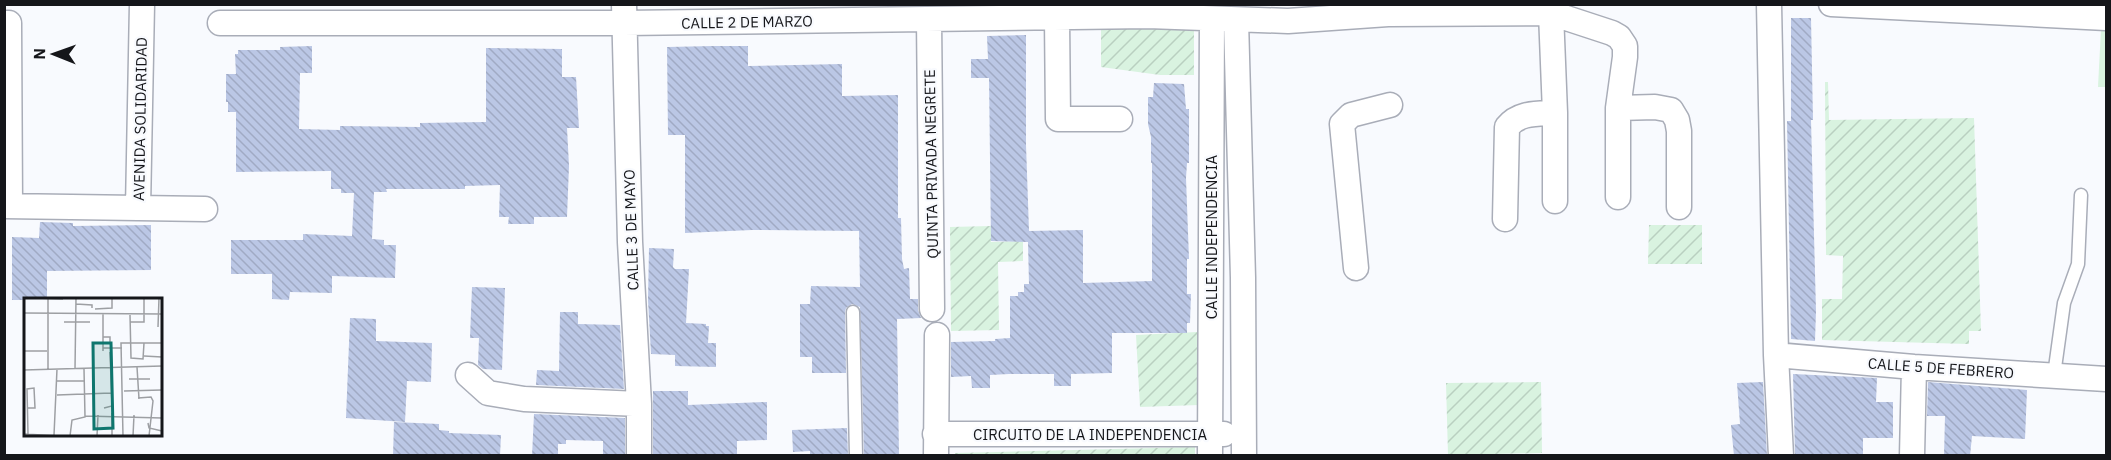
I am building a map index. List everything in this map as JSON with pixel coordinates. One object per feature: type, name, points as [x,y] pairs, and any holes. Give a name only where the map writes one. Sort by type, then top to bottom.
[{"type":"street","name":"AVENIDA SOLIDARIDAD","points":[[7,206],[138,208],[142,4]]},
{"type":"street","name":"CALLE 2 DE MARZO","points":[[220,23],[624,14],[929,19],[1057,18],[1148,10],[1212,19],[1281,21],[1323,4]]},
{"type":"street","points":[[1769,4],[1776,355],[1781,456]]},
{"type":"street","points":[[1831,4],[2106,18]]},
{"type":"street","points":[[1551,13],[1555,112],[1555,201]]},
{"type":"street","points":[[1281,21],[1388,14],[1551,13],[1612,33],[1625,46],[1618,108],[1618,197]]},
{"type":"street","name":"CALLE 3 DE MAYO","points":[[624,14],[639,456]]},
{"type":"street","points":[[1057,18],[1058,118],[1120,119]]},
{"type":"street","name":"QUINTA PRIVADA NEGRETE","points":[[929,19],[932,309]]},
{"type":"street","name":"CALLE INDEPENDENCIA","points":[[1210,445],[1212,19]]},
{"type":"street","name":"CALLE INDEPENDENCIA","points":[[1236,20],[1243,278],[1244,445]]},
{"type":"street","points":[[4,22],[9,23],[7,206]]},
{"type":"street","points":[[1356,267],[1342,124],[1351,115],[1390,105]]},
{"type":"street","points":[[1618,108],[1654,107],[1671,110],[1677,120],[1679,132],[1679,207]]},
{"type":"street","points":[[1505,219],[1507,127],[1513,120],[1524,115],[1555,112]]},
{"type":"street","points":[[138,208],[205,209]]},
{"type":"street","points":[[1211,279],[1243,278]]},
{"type":"street","points":[[936,445],[937,335]]},
{"type":"street","name":"CALLE 5 DE FEBRERO","points":[[1776,355],[1914,367],[2106,379]]},
{"type":"street","points":[[1912,456],[1914,367]]},
{"type":"street","points":[[468,375],[488,393],[524,399],[639,404]]},
{"type":"street","name":"CIRCUITO DE LA INDEPENDENCIA","points":[[936,445],[1244,445]]},
{"type":"lane","points":[[2054,375],[2064,303],[2078,264],[2081,195]]},
{"type":"lane","points":[[854,312],[856,456]]},
{"type":"green space","points":[[1101,28],[1194,28],[1194,75],[1160,75],[1101,67]]},
{"type":"green space","points":[[2101,29],[2106,30],[2106,87],[2098,87]]},
{"type":"green space","points":[[1825,82],[1828,82],[1829,120],[1974,118],[1981,331],[1969,331],[1969,344],[1822,340],[1822,299],[1842,299],[1843,256],[1826,255]]},
{"type":"green space","points":[[1649,225],[1702,225],[1702,264],[1648,264]]},
{"type":"green space","points":[[991,226],[991,242],[1023,241],[1023,261],[998,262],[999,330],[951,331],[950,227]]},
{"type":"green space","points":[[1197,332],[1199,405],[1140,407],[1136,335]]},
{"type":"green space","points":[[1541,382],[1542,453],[1448,455],[1446,383]]},
{"type":"green space","points":[[1195,447],[1195,456],[955,455],[955,453]]},
{"type":"building","points":[[1791,18],[1811,18],[1815,341],[1791,339],[1787,121],[1791,121]]},
{"type":"building","points":[[1026,35],[1029,231],[1083,230],[1083,283],[1152,281],[1152,163],[1148,97],[1153,97],[1154,83],[1184,84],[1186,109],[1189,109],[1189,163],[1187,163],[1186,178],[1189,259],[1187,259],[1187,294],[1191,294],[1190,323],[1187,323],[1187,333],[1112,333],[1112,373],[1071,374],[1071,386],[1054,386],[1054,374],[1009,374],[990,375],[990,388],[972,388],[971,376],[951,377],[951,342],[995,341],[995,339],[1010,338],[1010,296],[1018,296],[1018,292],[1024,292],[1024,284],[1029,284],[1028,242],[991,241],[989,78],[971,78],[971,59],[988,59],[987,36]]},
{"type":"building","points":[[312,46],[312,73],[300,73],[299,129],[340,130],[340,126],[420,127],[420,123],[486,122],[486,48],[562,49],[562,77],[576,77],[579,128],[567,128],[569,166],[567,217],[534,217],[534,224],[508,224],[509,217],[499,217],[500,185],[465,186],[465,189],[386,189],[387,192],[374,192],[372,239],[384,240],[384,245],[396,245],[395,278],[332,276],[332,293],[290,292],[289,300],[272,299],[272,274],[231,274],[231,240],[303,240],[303,234],[352,236],[354,193],[341,193],[341,189],[331,189],[331,171],[236,172],[236,112],[228,112],[228,102],[226,102],[226,74],[236,74],[235,54],[238,54],[238,50],[280,50],[280,47]]},
{"type":"building","points":[[748,46],[748,66],[842,64],[842,96],[898,95],[898,218],[901,218],[902,259],[904,269],[909,268],[910,299],[918,299],[921,318],[897,319],[899,456],[864,456],[860,307],[852,304],[846,308],[845,312],[846,373],[812,373],[812,357],[800,357],[800,304],[810,304],[811,286],[860,287],[859,231],[752,230],[685,233],[685,135],[668,135],[667,47]]},
{"type":"building","points":[[40,222],[73,223],[73,226],[151,225],[151,270],[47,271],[47,298],[12,300],[12,237],[39,238]]},
{"type":"building","points":[[649,248],[674,249],[673,267],[689,269],[686,323],[709,326],[708,343],[716,343],[716,367],[675,366],[675,355],[651,354],[648,300]]},
{"type":"building","points":[[472,287],[505,288],[502,370],[483,369],[478,365],[479,338],[470,338]]},
{"type":"building","points":[[560,312],[578,312],[578,324],[620,325],[624,389],[536,385],[537,370],[559,371]]},
{"type":"building","points":[[350,318],[376,319],[376,341],[432,343],[431,382],[407,381],[405,422],[346,418]]},
{"type":"building","points":[[1793,374],[1877,378],[1876,402],[1893,402],[1893,438],[1863,438],[1863,456],[1795,456]]},
{"type":"building","points":[[1763,382],[1767,456],[1734,456],[1731,425],[1740,424],[1737,383]]},
{"type":"building","points":[[1928,382],[2027,390],[2025,439],[1972,436],[1970,456],[1944,456],[1945,416],[1927,416]]},
{"type":"building","points":[[653,391],[688,391],[688,405],[767,402],[767,440],[737,441],[737,456],[653,456]]},
{"type":"building","points":[[534,414],[625,418],[625,456],[603,456],[603,441],[566,440],[566,444],[558,444],[558,456],[532,456]]},
{"type":"building","points":[[394,422],[439,424],[439,430],[449,431],[449,433],[501,435],[500,456],[393,456]]},
{"type":"building","points":[[847,428],[848,456],[810,456],[810,451],[793,452],[792,430]]}]
